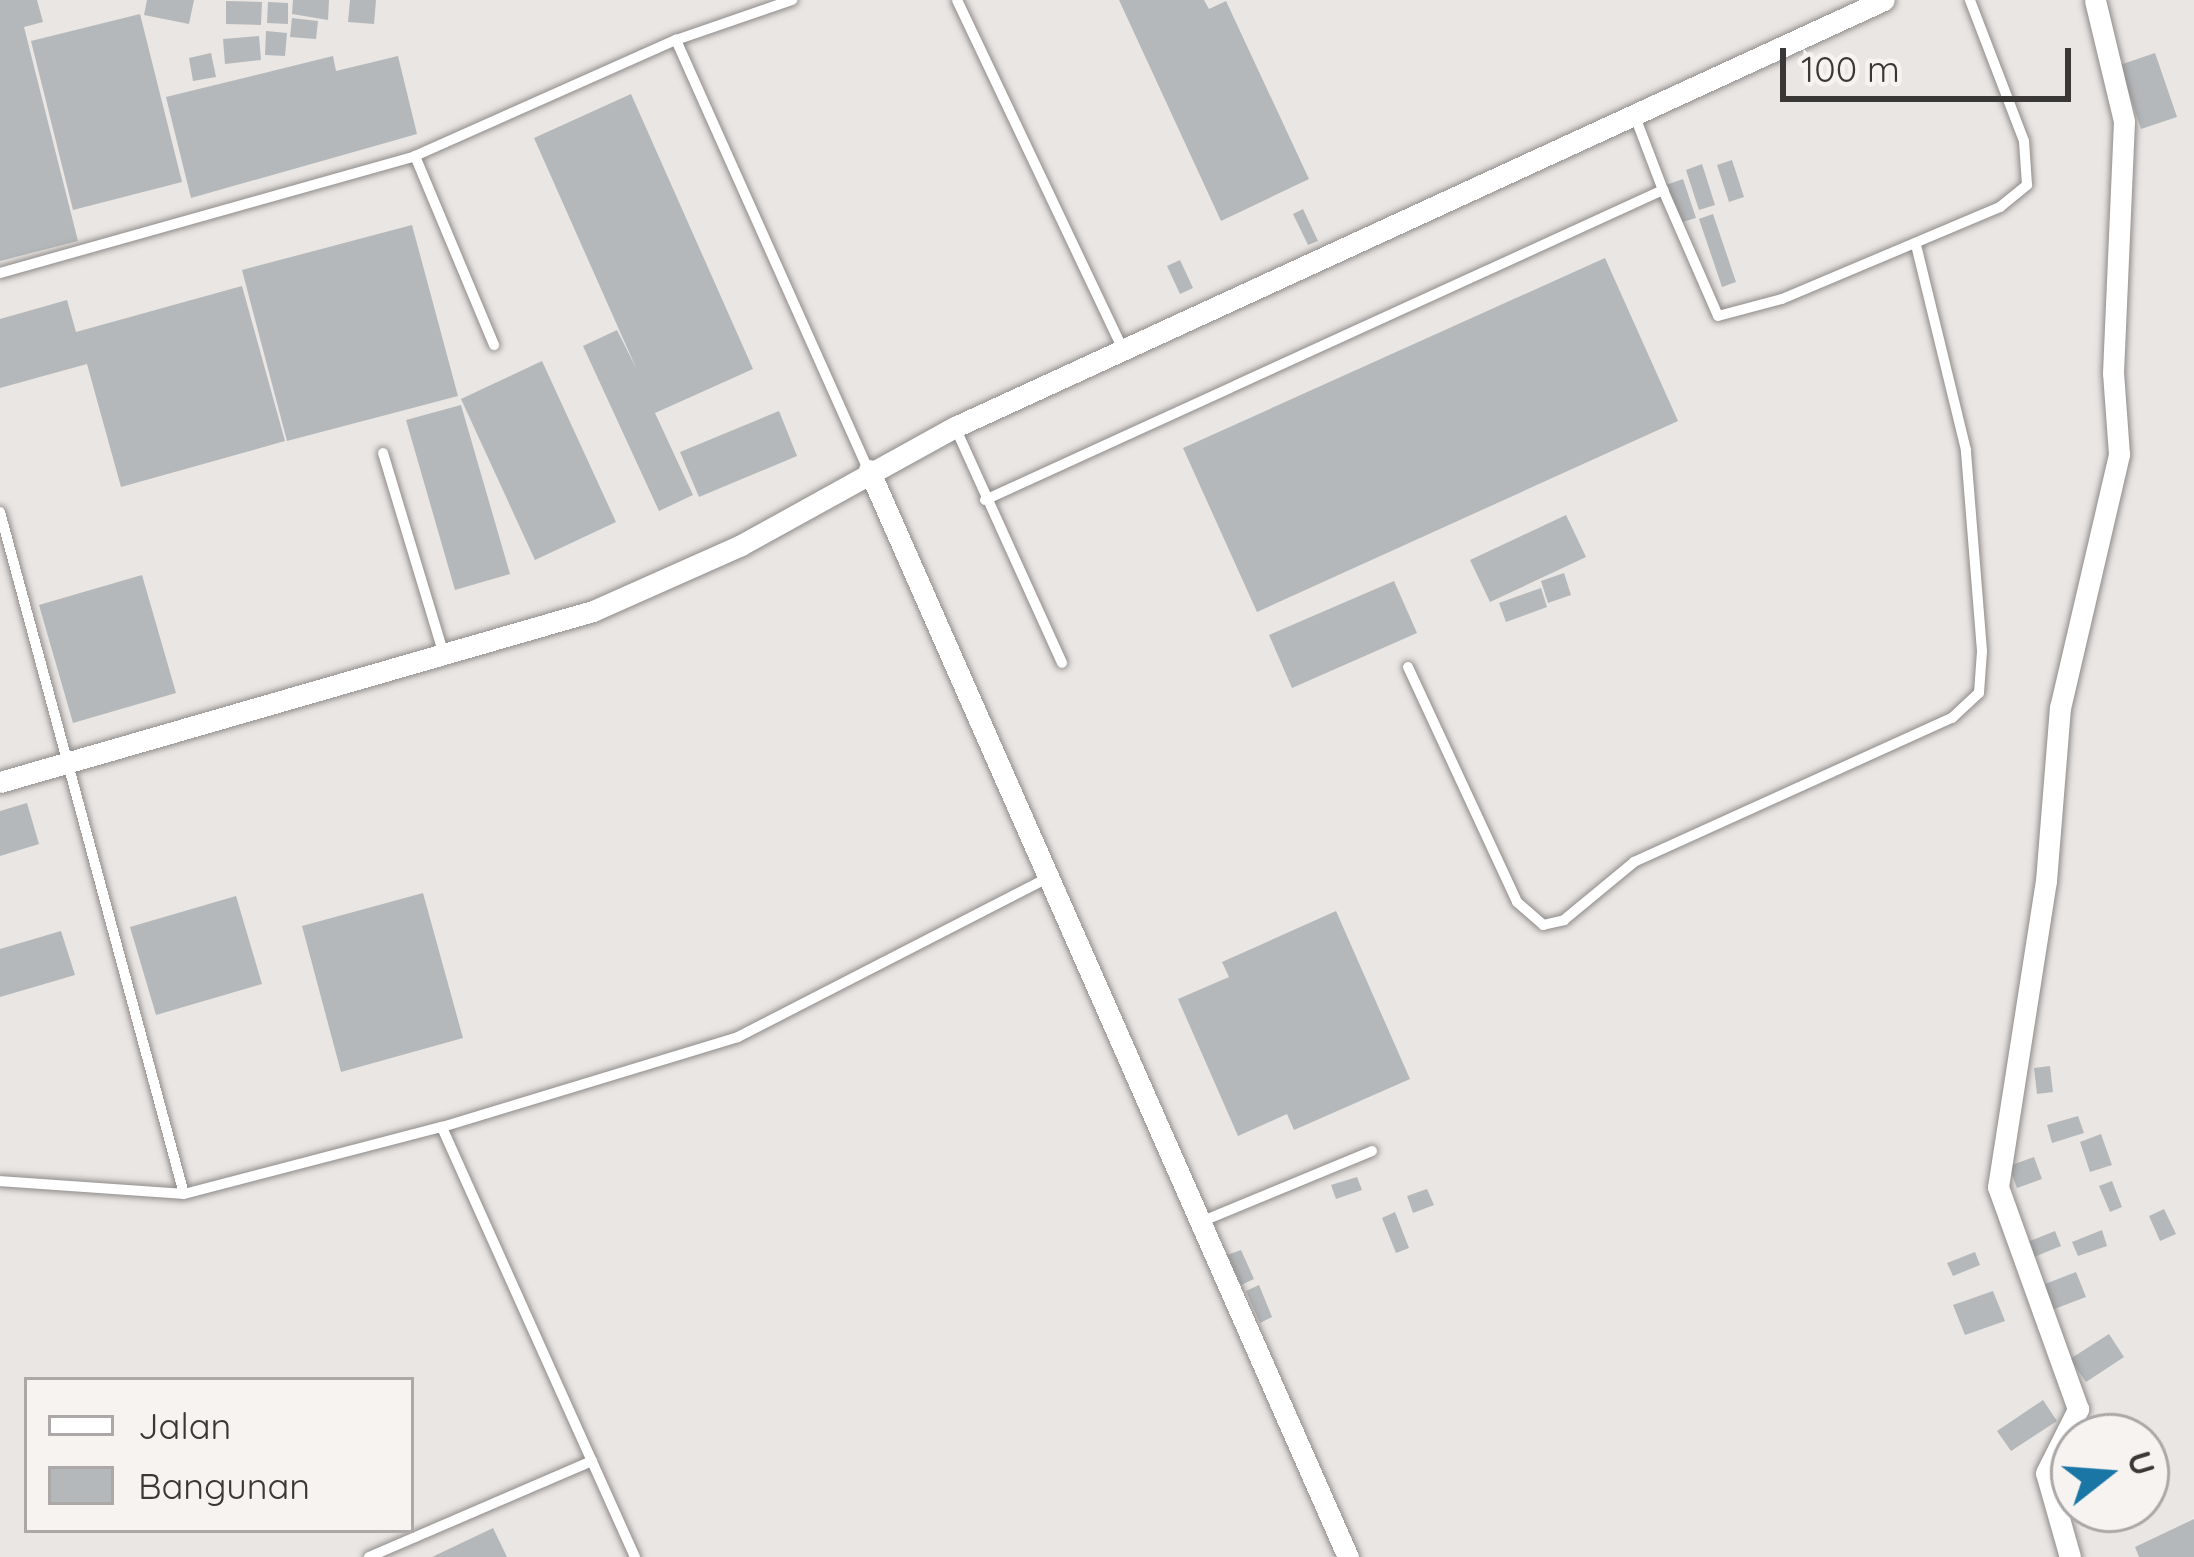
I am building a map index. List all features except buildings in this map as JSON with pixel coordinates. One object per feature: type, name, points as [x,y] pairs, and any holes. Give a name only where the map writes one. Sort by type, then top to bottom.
[{"type":"street","points":[[0,782],[65,758],[445,655],[614,601],[741,545],[869,470],[955,427],[1885,0]]},
{"type":"street","points":[[2070,1557],[2046,1473],[2078,1408],[1998,1187],[2046,881],[2060,709],[2119,454],[2124,121],[2095,0]]},
{"type":"street","points":[[869,470],[1054,874],[1348,1557]]},
{"type":"lane","points":[[0,273],[416,156],[676,40],[792,0]]},
{"type":"lane","points":[[958,0],[1125,352]]},
{"type":"lane","points":[[1634,114],[1718,316],[1916,245],[2027,185],[2024,141],[1970,0]]},
{"type":"lane","points":[[676,40],[869,470]]},
{"type":"lane","points":[[416,156],[494,345]]},
{"type":"lane","points":[[985,500],[1663,190]]},
{"type":"lane","points":[[1408,668],[1517,902],[1543,925],[1564,920],[1634,862],[1952,718],[1978,693],[1980,630],[1966,451],[1916,245]]},
{"type":"lane","points":[[955,427],[1062,663]]},
{"type":"lane","points":[[383,453],[445,655]]},
{"type":"lane","points":[[0,512],[184,1194]]},
{"type":"lane","points":[[0,1181],[184,1194],[442,1127],[738,1036],[1054,874]]},
{"type":"lane","points":[[442,1127],[635,1557]]},
{"type":"lane","points":[[1203,1221],[1372,1151]]},
{"type":"lane","points":[[369,1557],[592,1461]]}]
